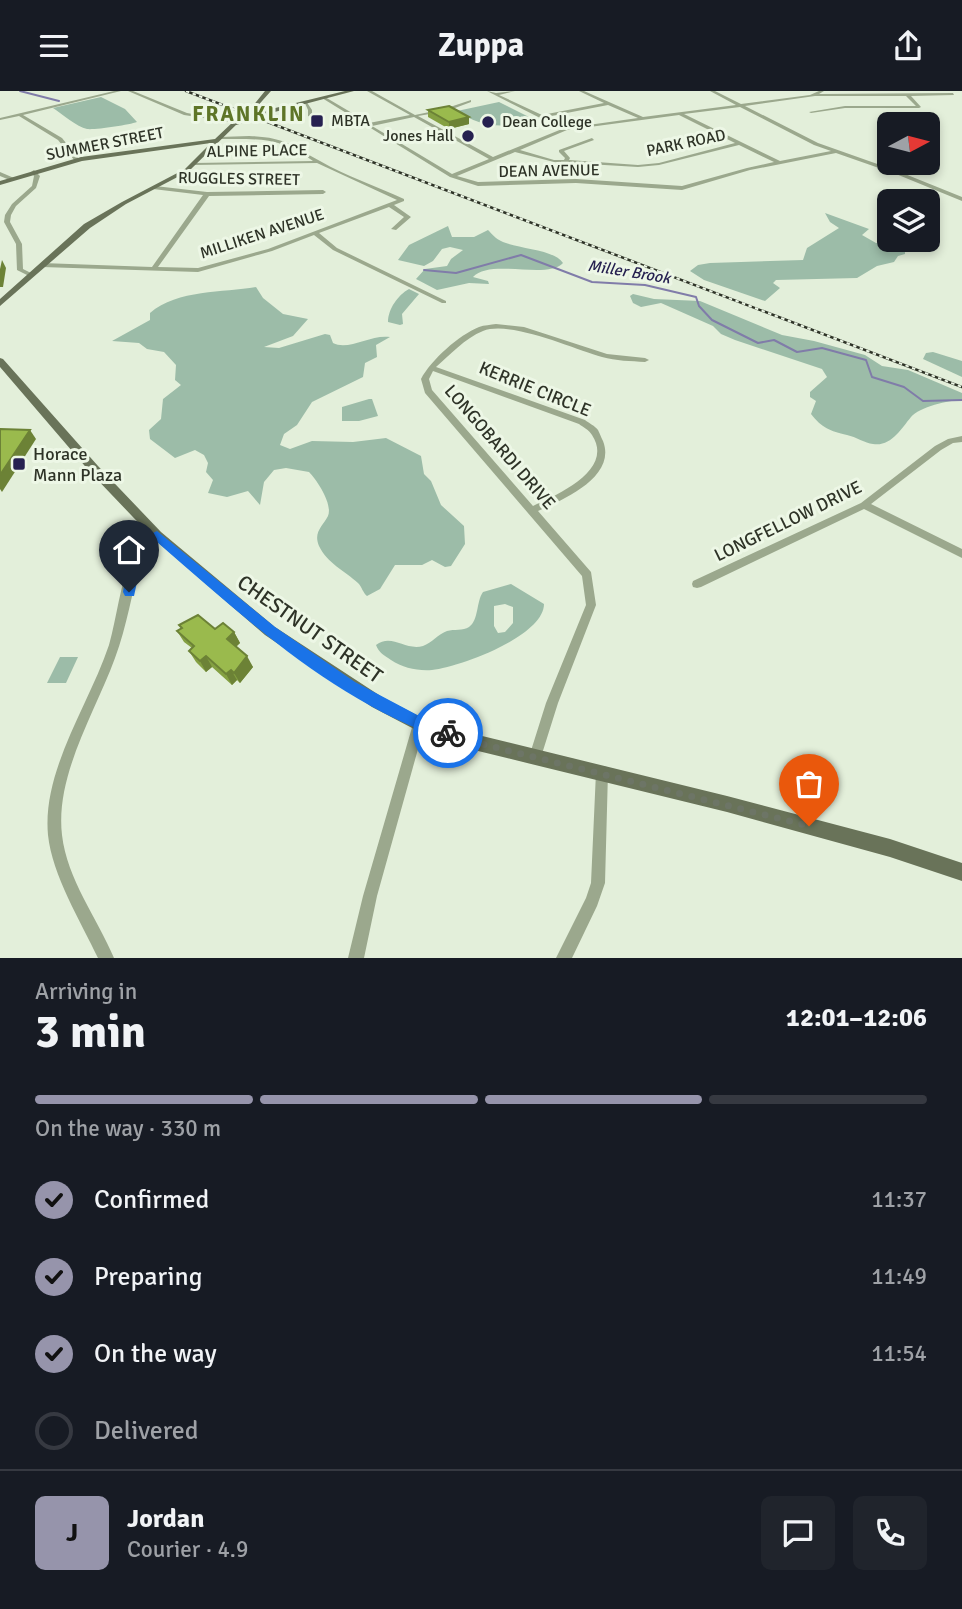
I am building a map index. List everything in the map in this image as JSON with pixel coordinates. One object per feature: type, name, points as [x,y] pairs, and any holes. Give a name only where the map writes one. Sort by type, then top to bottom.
[{"type":"main road","points":[[0,303],[100,217],[194,164],[268,91]]},
{"type":"main road","points":[[236,122],[351,91]]},
{"type":"main road","points":[[249,109],[256,113],[267,112]]},
{"type":"main road","name":"SUMMER STREET","points":[[0,183],[77,160],[218,139]]},
{"type":"main road","name":"CHESTNUT STREET","points":[[0,361],[94,469],[157,535],[270,631],[350,687],[419,723],[474,742],[841,834],[962,872]]},
{"type":"street","points":[[0,120],[119,91]]},
{"type":"street","points":[[130,91],[186,114],[236,122]]},
{"type":"street","points":[[369,91],[492,159]]},
{"type":"street","points":[[489,91],[566,129]]},
{"type":"street","points":[[495,94],[513,91]]},
{"type":"street","points":[[581,91],[641,118]]},
{"type":"street","points":[[712,91],[834,152],[898,173],[962,199]]},
{"type":"street","points":[[941,91],[962,97]]},
{"type":"street","points":[[817,95],[827,92]]},
{"type":"street","points":[[452,176],[566,129],[827,92],[953,95]]},
{"type":"street","points":[[827,92],[845,107]]},
{"type":"street","points":[[811,112],[845,107],[918,108],[908,95]]},
{"type":"street","name":"DEAN AVENUE","points":[[324,98],[452,176],[463,181],[488,184],[576,181],[675,188],[695,186],[749,169],[834,152]]},
{"type":"street","points":[[368,125],[470,101]]},
{"type":"street","points":[[305,102],[310,116]]},
{"type":"street","points":[[540,117],[610,103]]},
{"type":"street","points":[[677,113],[779,163]]},
{"type":"street","points":[[20,115],[60,139],[77,160]]},
{"type":"street","points":[[218,139],[280,140],[318,162]]},
{"type":"street","points":[[566,162],[568,158],[561,151],[592,139]]},
{"type":"street","name":"PARK ROAD","points":[[515,149],[550,160],[626,166],[659,164],[738,144]]},
{"type":"street","name":"ALPINE PLACE","points":[[194,164],[318,162],[402,199]]},
{"type":"street","points":[[31,275],[20,270],[19,244],[7,222],[9,211],[34,187],[37,176],[34,172]]},
{"type":"street","points":[[0,174],[12,179]]},
{"type":"street","name":"RUGGLES STREET","points":[[155,188],[207,194],[323,192]]},
{"type":"street","points":[[950,194],[962,191]]},
{"type":"street","points":[[153,269],[207,194]]},
{"type":"street","name":"MILLIKEN AVENUE","points":[[42,265],[198,270],[252,256],[316,234],[402,199]]},
{"type":"street","points":[[390,205],[408,217],[394,229]]},
{"type":"street","points":[[316,234],[335,249],[444,302]]},
{"type":"street","name":"LONGOBARDI DRIVE","points":[[535,757],[552,703],[591,604],[587,575],[428,391],[425,379],[431,368],[474,333],[499,326],[528,331],[601,354],[645,360]]},
{"type":"street","name":"KERRIE CIRCLE","points":[[431,368],[573,418],[594,432],[602,450],[596,468],[579,484],[532,510]]},
{"type":"street","name":"LONGFELLOW DRIVE","points":[[697,584],[864,505],[938,448],[962,439]]},
{"type":"street","points":[[864,505],[962,554]]},
{"type":"street","points":[[106,958],[61,860],[55,834],[57,803],[69,758],[111,655],[136,559],[142,548],[157,535]]},
{"type":"street","points":[[356,958],[370,896],[419,723]]},
{"type":"street","points":[[564,958],[598,883],[602,772]]},
{"type":"green space","points":[[101,97],[125,109],[137,122],[87,129],[53,108]]},
{"type":"green space","points":[[499,102],[533,119],[494,125],[476,121],[457,111]]},
{"type":"green space","points":[[825,213],[869,229],[862,235],[877,243],[877,252],[905,254],[898,256],[894,262],[877,266],[857,278],[776,280],[773,283],[780,288],[765,301],[704,280],[690,271],[698,265],[710,263],[803,260],[807,248],[839,228],[830,222]]},
{"type":"green space","points":[[448,226],[452,237],[474,237],[488,230],[501,241],[544,252],[563,263],[545,270],[492,269],[473,277],[488,281],[489,284],[469,283],[437,290],[416,279],[425,269],[447,266],[451,259],[463,250],[450,247],[442,249],[433,261],[424,266],[398,260],[409,245]]},
{"type":"green space","points":[[256,287],[263,298],[283,314],[308,319],[293,336],[264,347],[279,348],[325,334],[330,335],[333,343],[339,345],[390,337],[376,345],[377,357],[365,363],[363,377],[312,402],[297,425],[284,434],[280,445],[290,449],[312,441],[353,442],[386,438],[421,456],[424,474],[431,481],[441,505],[464,526],[465,544],[451,566],[445,567],[432,560],[422,565],[395,565],[380,589],[367,596],[358,583],[331,562],[319,546],[318,533],[329,511],[320,486],[309,472],[286,468],[274,470],[264,482],[260,505],[248,491],[227,497],[208,493],[213,480],[206,472],[208,463],[204,455],[195,450],[175,458],[150,439],[149,430],[161,419],[163,399],[181,385],[175,380],[176,365],[164,352],[147,349],[139,343],[112,341],[150,320],[150,313],[174,300],[201,293]]},
{"type":"green space","points":[[409,289],[419,294],[402,314],[403,324],[388,322],[394,303]]},
{"type":"green space","points":[[633,294],[654,299],[700,301],[782,335],[865,355],[882,366],[908,370],[962,393],[962,400],[927,407],[915,413],[890,440],[873,444],[827,428],[811,414],[816,401],[810,397],[810,392],[827,377],[822,369],[735,340],[721,334],[713,326],[661,303],[641,307],[633,303],[630,296]]},
{"type":"green space","points":[[933,352],[962,361],[962,377],[923,359],[926,353]]},
{"type":"green space","points":[[372,399],[378,416],[359,421],[342,421],[342,407]]},
{"type":"green space","points":[[511,584],[544,604],[540,616],[516,638],[480,656],[445,668],[426,670],[405,667],[386,657],[377,648],[376,645],[388,641],[423,646],[447,631],[469,627],[483,592]],"holes":[[[505,604],[513,607],[513,623],[505,632],[498,633],[494,626],[494,606]]]},
{"type":"green space","points":[[60,657],[78,657],[66,683],[47,683]]},
{"type":"building","points":[[449,106],[469,117],[449,122],[428,110]]},
{"type":"building","points":[[0,429],[30,430],[0,475]]},
{"type":"building","points":[[198,615],[215,629],[223,623],[234,632],[227,639],[247,656],[234,673],[231,670],[226,674],[206,656],[200,661],[189,651],[194,646],[177,631],[182,628],[179,625]]},
{"type":"waterway","points":[[20,91],[59,101]]},
{"type":"waterway","name":"Miller Brook","points":[[424,270],[456,273],[521,255],[592,282],[645,285],[696,297],[699,306],[712,320],[758,343],[774,340],[797,352],[822,348],[866,360],[872,377],[904,387],[923,401],[962,400]]},
{"type":"railway","points":[[186,91],[962,387]]},
{"type":"way so far","points":[[448,733],[474,742],[687,793],[809,826]]},
{"type":"place","name":"MBTA","points":[[317,121]]},
{"type":"place","name":"Dean College","points":[[488,122]]},
{"type":"place","name":"Jones Hall","points":[[468,136]]},
{"type":"place","name":"Horace Mann Plaza","points":[[19,464]]},
{"type":"district","name":"FRANKLIN","points":[[249,114]]},
{"type":"route","points":[[129,592],[136,559],[142,548],[157,535],[270,631],[350,687],[419,723],[448,733]]}]
